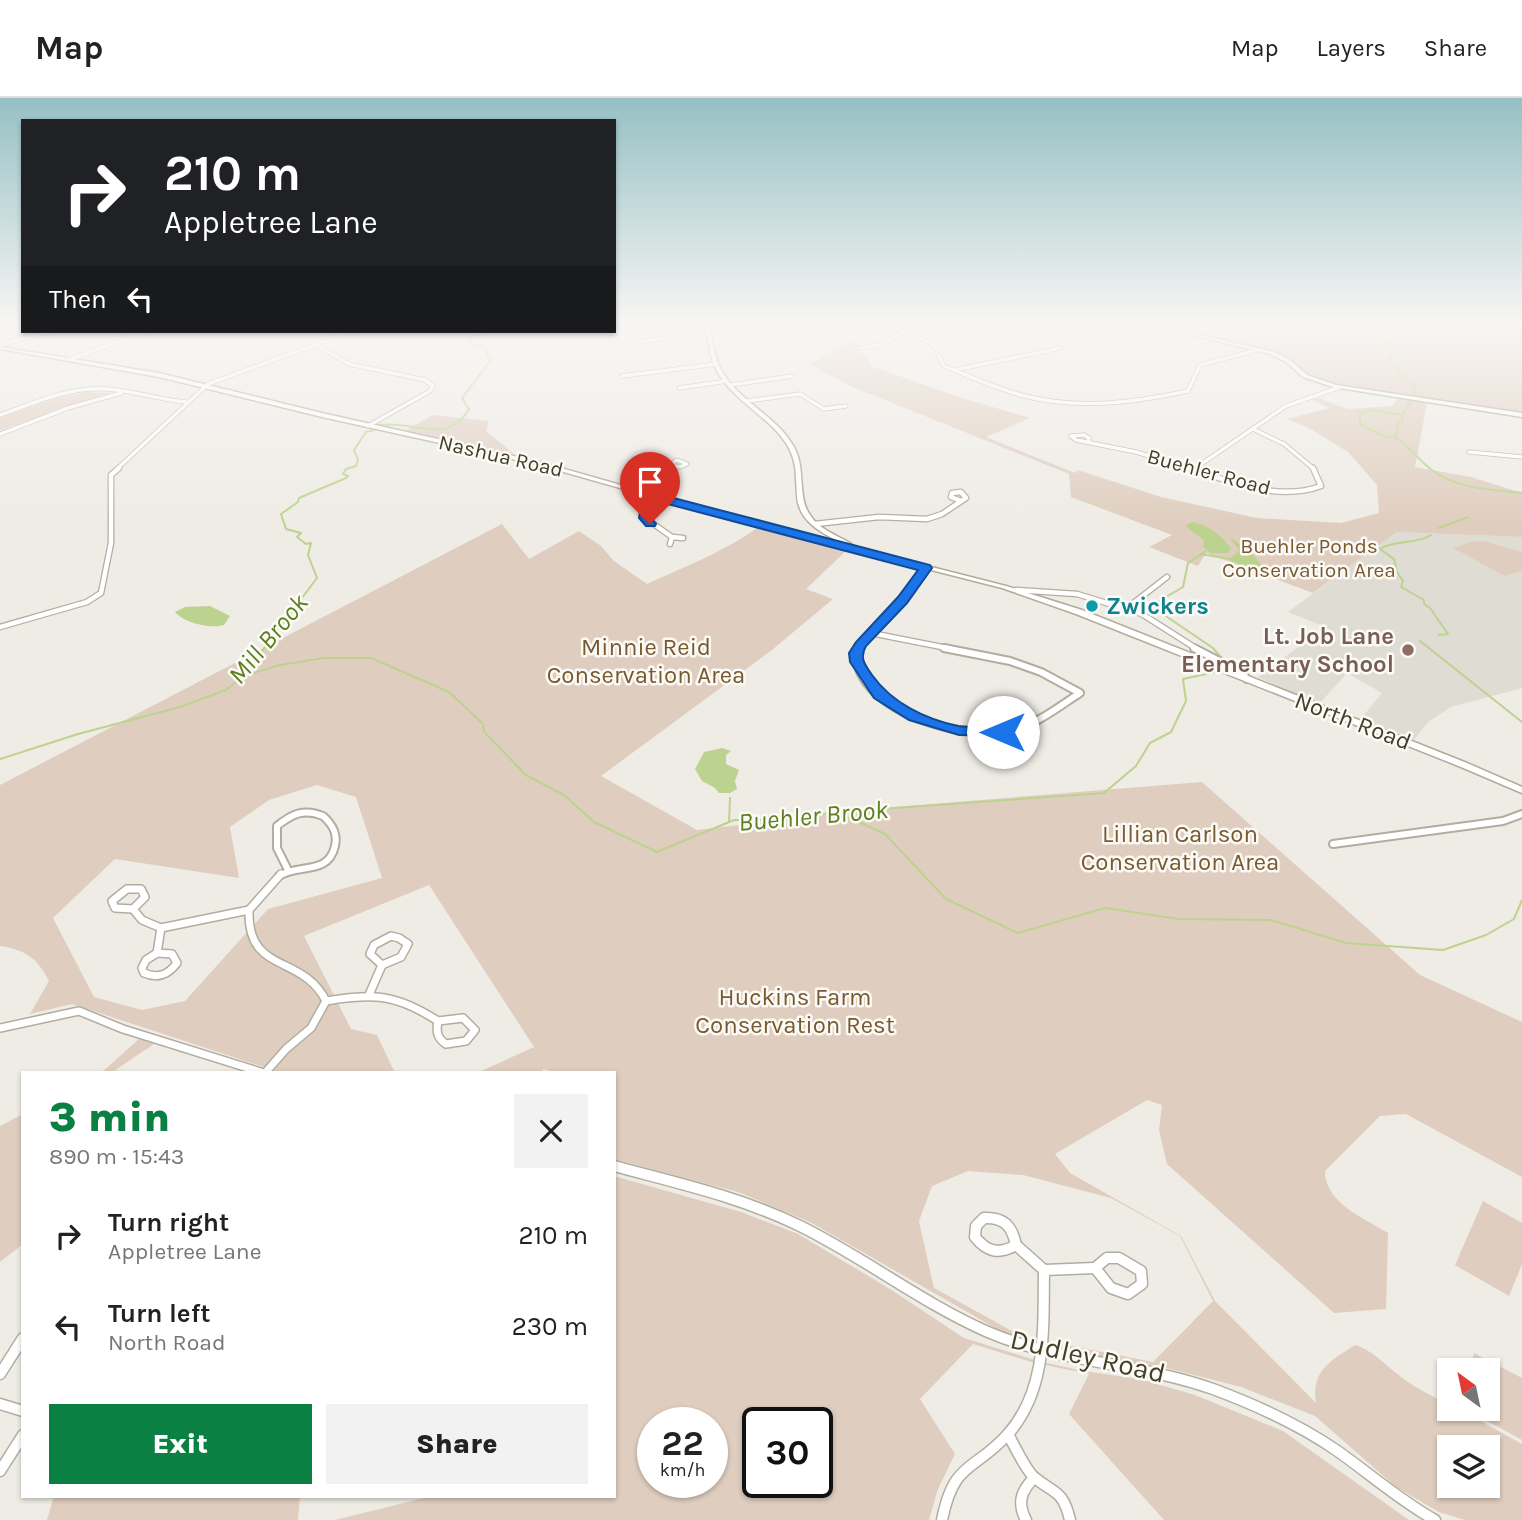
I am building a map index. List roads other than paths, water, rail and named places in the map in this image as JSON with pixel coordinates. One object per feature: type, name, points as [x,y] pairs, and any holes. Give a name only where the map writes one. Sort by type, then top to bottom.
[{"type":"main road","name":"Nashua Road","points":[[231,392],[540,464],[811,538]]},
{"type":"main road","points":[[738,392],[781,433],[791,447],[801,472],[803,510],[824,531],[864,552]]},
{"type":"main road","points":[[1375,392],[1522,415]]},
{"type":"main road","points":[[811,538],[824,531]]},
{"type":"main road","points":[[811,538],[864,552]]},
{"type":"main road","name":"North Road","points":[[864,552],[1016,590],[1483,772],[1522,790]]},
{"type":"street","points":[[0,415],[76,392]]},
{"type":"street","points":[[0,434],[68,408],[121,392]]},
{"type":"street","points":[[124,392],[186,402]]},
{"type":"street","points":[[0,626],[87,602],[101,593],[111,543],[111,475],[197,392]]},
{"type":"street","points":[[369,426],[428,392]]},
{"type":"street","points":[[1012,392],[1054,402],[1093,404],[1178,392]]},
{"type":"street","points":[[1194,470],[1286,406],[1325,392]]},
{"type":"street","points":[[747,401],[803,394],[822,408],[846,406]]},
{"type":"street","name":"Buehler Road","points":[[1088,442],[1147,454],[1228,482],[1288,493],[1310,492],[1321,486],[1320,478],[1310,463],[1269,436],[1253,429]]},
{"type":"street","points":[[1469,452],[1522,457]]},
{"type":"street","points":[[634,491],[673,467]]},
{"type":"street","points":[[662,499],[647,510],[645,518],[671,537],[683,538]]},
{"type":"street","points":[[815,524],[879,517],[930,519],[961,501]]},
{"type":"street","points":[[670,544],[671,537]]},
{"type":"street","points":[[871,633],[997,657],[1041,673],[1080,693],[1035,720],[1010,731],[977,733],[944,728],[899,709],[870,684],[855,655],[857,649],[871,633],[903,600],[926,568]]},
{"type":"street","points":[[1127,608],[1167,577]]},
{"type":"street","points":[[1016,590],[1077,594],[1127,608],[1157,621],[1201,652],[1242,673],[1248,680]]},
{"type":"street","points":[[288,870],[280,859],[277,848],[277,826],[286,817],[304,811],[320,812],[328,818],[334,837],[334,850],[330,860],[315,868],[288,870],[269,884],[249,910],[250,935],[261,951],[285,967],[308,977],[321,990],[326,1001]]},
{"type":"street","points":[[1333,844],[1503,821],[1522,814]]},
{"type":"street","points":[[141,889],[145,897],[133,909],[115,908],[112,901],[121,892],[141,889]]},
{"type":"street","points":[[133,909],[142,920],[161,928],[249,910]]},
{"type":"street","points":[[157,953],[172,954],[177,963],[170,972],[154,977],[144,973],[142,968],[146,960],[157,953],[161,928]]},
{"type":"street","points":[[369,995],[382,965],[401,957],[408,944],[398,936],[391,935],[374,944],[370,954],[382,965]]},
{"type":"street","points":[[326,1001],[369,995],[398,1002],[424,1012],[438,1021],[463,1018],[475,1030],[466,1041],[446,1044],[439,1040],[436,1031],[438,1021]]},
{"type":"street","points":[[267,1071],[310,1028],[326,1001]]},
{"type":"street","points":[[0,1028],[79,1011],[123,1029],[259,1071]]},
{"type":"street","name":"Dudley Road","points":[[616,1167],[769,1212],[834,1243],[955,1317],[1042,1351],[1134,1365],[1174,1376],[1252,1405],[1337,1451],[1390,1494],[1435,1520]]},
{"type":"street","points":[[1016,1245],[1005,1252],[993,1252],[984,1248],[975,1237],[976,1226],[984,1218],[995,1217],[1006,1221],[1014,1231],[1016,1245],[1044,1270],[1095,1268],[1107,1258],[1119,1258],[1141,1271],[1143,1284],[1128,1294],[1111,1288],[1095,1268]]},
{"type":"street","points":[[942,1520],[947,1494],[957,1476],[1008,1434],[1032,1396],[1042,1351],[1044,1270]]},
{"type":"street","points":[[0,1374],[21,1341]]},
{"type":"street","points":[[0,1404],[21,1410]]},
{"type":"street","points":[[1008,1434],[1034,1478],[1054,1489],[1069,1510],[1070,1520]]},
{"type":"street","points":[[0,1471],[21,1438]]},
{"type":"street","points":[[1026,1520],[1019,1499],[1034,1478]]},
{"type":"waterway","name":"Mill Brook","points":[[381,425],[430,429],[450,427],[469,409],[462,398],[466,392]]},
{"type":"waterway","points":[[1412,399],[1402,417],[1403,420],[1397,423],[1398,431],[1395,437],[1427,466],[1464,485],[1522,493]]},
{"type":"waterway","points":[[1392,437],[1383,436],[1360,424],[1360,414],[1371,410],[1402,415]]},
{"type":"waterway","name":"Mill Brook","points":[[243,676],[317,578],[308,555],[311,543],[306,544],[297,537],[301,533],[286,529],[281,514],[298,502],[299,498],[346,478],[348,476],[343,474],[346,469],[356,466],[358,460],[354,450],[366,432],[374,430]]},
{"type":"waterway","points":[[1439,528],[1468,517]]},
{"type":"waterway","points":[[1431,535],[1380,549],[1394,559],[1397,572],[1403,581],[1401,587],[1424,600],[1424,604],[1430,608],[1448,634],[1439,635]]},
{"type":"waterway","name":"Buehler Brook","points":[[1201,554],[1206,551]]},
{"type":"waterway","points":[[1201,554],[1224,558]]},
{"type":"waterway","name":"Buehler Brook","points":[[1201,554],[1188,563],[1183,587],[1151,606],[1213,648],[1224,661]]},
{"type":"waterway","points":[[1420,641],[1522,722]]},
{"type":"waterway","name":"Buehler Brook","points":[[243,676],[280,665],[324,658],[371,658],[449,692],[483,724],[484,732],[526,775],[564,795],[594,822],[657,852],[734,820],[777,820],[838,812],[1104,793],[1136,766],[1150,743],[1171,732],[1186,701],[1183,679],[1216,672]]},
{"type":"waterway","name":"Mill Brook","points":[[0,759],[78,734],[180,707],[226,690],[243,676]]},
{"type":"waterway","points":[[729,822],[730,798]]},
{"type":"waterway","points":[[839,813],[885,834],[946,899],[1018,933],[1105,908],[1179,919],[1271,920],[1346,943],[1443,950],[1486,935],[1514,919],[1522,900]]},
{"type":"place","name":"Zwickers","points":[[1092,606]]},
{"type":"place","name":"Lt. Job Lane Elementary School","points":[[1408,650]]},
{"type":"park label","name":"Buehler Ponds Conservation Area","points":[[1309,558]]},
{"type":"park label","name":"Minnie Reid Conservation Area","points":[[646,661]]},
{"type":"park label","name":"Lillian Carlson Conservation Area","points":[[1180,848]]},
{"type":"park label","name":"Huckins Farm Conservation Rest","points":[[795,1011]]}]
